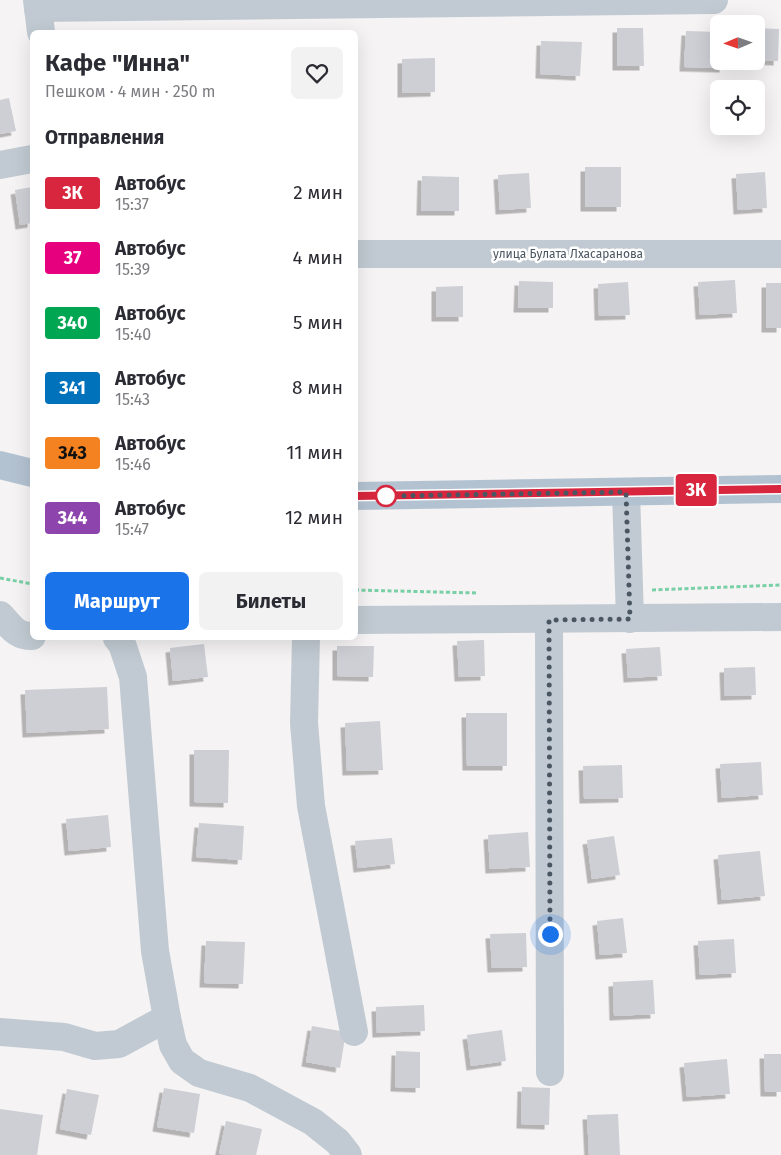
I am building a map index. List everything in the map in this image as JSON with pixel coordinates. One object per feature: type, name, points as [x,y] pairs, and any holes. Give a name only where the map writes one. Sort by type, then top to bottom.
[{"type":"main road","points":[[0,465],[30,472]]},
{"type":"main road","points":[[358,496],[781,489]]},
{"type":"street","points":[[38,14],[714,0]]},
{"type":"street","points":[[0,165],[30,160]]},
{"type":"street","name":"улица Булата Лхасаранова","points":[[358,254],[781,254]]},
{"type":"street","points":[[626,492],[630,619]]},
{"type":"street","points":[[0,615],[15,632],[22,636],[30,636]]},
{"type":"street","points":[[358,620],[781,617],[781,622]]},
{"type":"street","points":[[549,620],[550,1072]]},
{"type":"street","points":[[119,640],[122,644],[133,676],[155,951],[173,1045],[182,1061],[199,1073],[250,1088],[313,1122],[338,1142],[348,1155]]},
{"type":"street","points":[[306,640],[304,723],[311,806],[354,1032]]},
{"type":"street","points":[[0,1032],[64,1037],[95,1046],[119,1044],[167,1018]]},
{"type":"path","points":[[0,578],[30,584]]},
{"type":"path","points":[[629,591],[781,585]]},
{"type":"path","points":[[358,590],[479,593]]},
{"type":"building","points":[[617,28],[643,28],[644,66],[617,66]]},
{"type":"building","points":[[765,28],[779,29],[778,61],[765,60]]},
{"type":"building","points":[[686,31],[710,32],[710,68],[684,67]]},
{"type":"building","points":[[541,41],[582,42],[580,76],[540,74]]},
{"type":"building","points":[[435,58],[435,92],[402,93],[402,59]]},
{"type":"building","points":[[9,98],[16,131],[0,134],[0,100]]},
{"type":"building","points":[[585,167],[621,167],[621,207],[585,207]]},
{"type":"building","points":[[765,172],[767,208],[738,210],[736,174]]},
{"type":"building","points":[[529,173],[531,208],[500,210],[498,175]]},
{"type":"building","points":[[422,176],[459,177],[459,211],[421,211]]},
{"type":"building","points":[[30,187],[30,223],[20,225],[15,190]]},
{"type":"building","points":[[735,280],[737,313],[700,315],[698,282]]},
{"type":"building","points":[[519,281],[553,282],[553,308],[518,308]]},
{"type":"building","points":[[628,282],[630,315],[599,316],[598,284]]},
{"type":"building","points":[[766,283],[781,283],[781,328],[766,328]]},
{"type":"building","points":[[463,286],[463,317],[436,317],[436,287]]},
{"type":"building","points":[[484,640],[485,676],[459,677],[457,641]]},
{"type":"building","points":[[204,644],[208,677],[173,681],[170,648]]},
{"type":"building","points":[[337,646],[374,646],[373,677],[337,676]]},
{"type":"building","points":[[660,647],[662,676],[628,678],[626,649]]},
{"type":"building","points":[[755,667],[756,695],[725,696],[724,668]]},
{"type":"building","points":[[107,687],[109,729],[27,733],[25,690]]},
{"type":"building","points":[[466,713],[507,713],[507,766],[467,766]]},
{"type":"building","points":[[380,721],[383,770],[347,771],[345,723]]},
{"type":"building","points":[[194,750],[229,750],[228,803],[194,802]]},
{"type":"building","points":[[761,762],[763,795],[722,798],[720,764]]},
{"type":"building","points":[[622,765],[623,798],[584,799],[583,766]]},
{"type":"building","points":[[108,815],[111,847],[69,851],[66,819]]},
{"type":"building","points":[[199,823],[244,826],[242,860],[196,857]]},
{"type":"building","points":[[528,832],[530,867],[490,869],[488,835]]},
{"type":"building","points":[[614,836],[620,875],[592,879],[587,840]]},
{"type":"building","points":[[392,838],[395,864],[358,868],[355,841]]},
{"type":"building","points":[[760,851],[765,896],[722,900],[718,855]]},
{"type":"building","points":[[623,918],[627,953],[600,955],[597,921]]},
{"type":"building","points":[[526,933],[527,967],[492,968],[490,934]]},
{"type":"building","points":[[734,939],[736,973],[700,975],[698,941]]},
{"type":"building","points":[[206,941],[245,942],[243,984],[204,983]]},
{"type":"building","points":[[653,980],[655,1014],[614,1016],[613,982]]},
{"type":"building","points":[[424,1005],[425,1031],[377,1033],[376,1007]]},
{"type":"building","points":[[312,1026],[346,1032],[340,1068],[306,1062]]},
{"type":"building","points":[[502,1030],[506,1061],[471,1066],[467,1035]]},
{"type":"building","points":[[396,1051],[420,1052],[420,1088],[395,1087]]},
{"type":"building","points":[[764,1054],[781,1054],[781,1092],[765,1092]]},
{"type":"building","points":[[727,1059],[730,1094],[687,1097],[684,1063]]},
{"type":"building","points":[[522,1087],[550,1088],[549,1125],[521,1124]]},
{"type":"building","points":[[164,1088],[200,1094],[194,1133],[157,1127]]},
{"type":"building","points":[[67,1089],[99,1095],[91,1135],[60,1129]]},
{"type":"building","points":[[0,1109],[43,1115],[37,1155],[0,1155]]},
{"type":"building","points":[[618,1114],[620,1155],[589,1155],[587,1115]]},
{"type":"building","points":[[226,1121],[262,1129],[256,1155],[219,1154]]},
{"type":"bus line","name":"3К","points":[[358,496],[781,489]]},
{"type":"route","points":[[386,496],[626,492],[630,619],[549,620],[550,934]]}]
